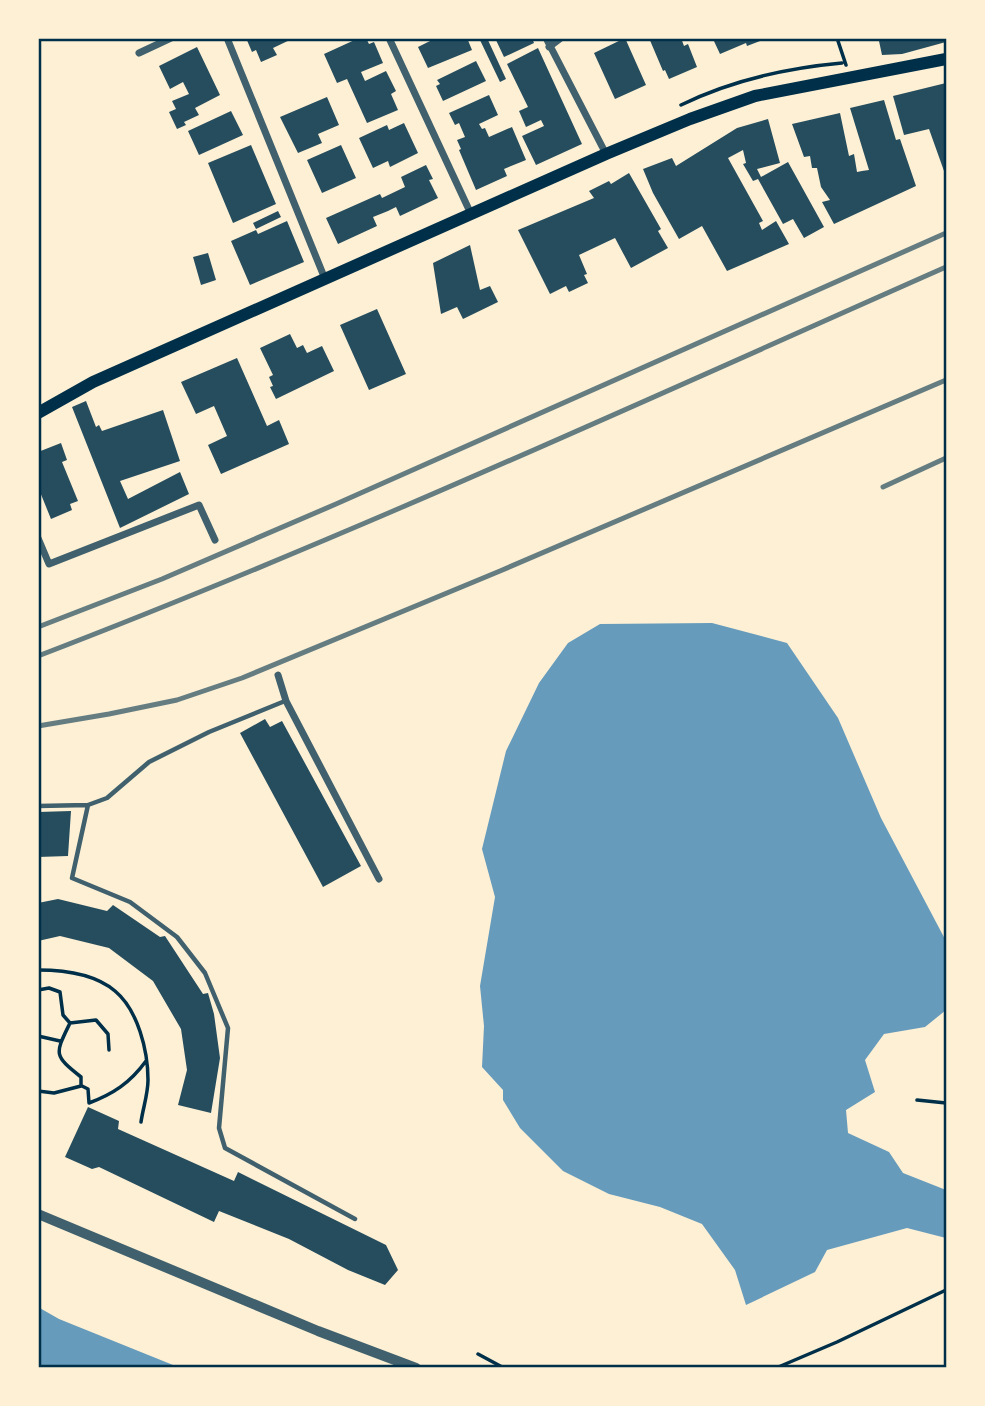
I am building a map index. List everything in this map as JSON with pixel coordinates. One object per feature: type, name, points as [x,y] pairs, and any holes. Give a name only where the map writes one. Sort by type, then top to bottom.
[{"type":"main road","points":[[38,413],[93,382],[690,119],[755,96],[947,59]]},
{"type":"street","points":[[139,53],[171,38]]},
{"type":"street","points":[[227,38],[325,279]]},
{"type":"street","points":[[389,38],[471,215]]},
{"type":"street","points":[[561,38],[548,43],[606,154]]},
{"type":"street","points":[[38,538],[49,564],[198,505],[215,540]]},
{"type":"street","points":[[278,675],[286,701],[379,879]]},
{"type":"street","points":[[38,1214],[318,1331],[416,1367]]},
{"type":"lane","points":[[38,806],[88,805],[107,798],[149,762],[209,732],[286,701]]},
{"type":"lane","points":[[88,805],[72,878],[130,902],[177,937],[205,973],[228,1028],[219,1128],[225,1148],[355,1219]]},
{"type":"path","points":[[837,38],[850,77]]},
{"type":"path","points":[[38,970],[58,970],[86,976],[115,991],[134,1017],[147,1059],[148,1083],[141,1122]]},
{"type":"path","points":[[38,990],[49,988],[60,992],[63,1015],[70,1023]]},
{"type":"path","points":[[70,1023],[96,1020],[108,1034],[109,1050]]},
{"type":"path","points":[[70,1023],[58,1047],[61,1061],[81,1077],[81,1086]]},
{"type":"path","points":[[38,1036],[61,1041]]},
{"type":"path","points":[[38,1091],[54,1093],[81,1086],[88,1088],[89,1103],[109,1095],[132,1079],[147,1059]]},
{"type":"path","points":[[918,1100],[947,1103]]},
{"type":"path","points":[[776,1367],[947,1290]]},
{"type":"path","points":[[478,1354],[504,1367]]},
{"type":"water","points":[[712,623],[787,643],[838,718],[881,818],[946,941],[946,1010],[925,1027],[884,1034],[865,1060],[875,1092],[846,1110],[848,1133],[889,1152],[903,1173],[946,1190],[946,1238],[907,1228],[827,1250],[815,1272],[746,1305],[735,1270],[702,1224],[660,1207],[609,1194],[563,1171],[520,1128],[503,1100],[503,1090],[482,1067],[484,1026],[480,986],[495,897],[482,849],[506,751],[539,683],[568,643],[600,624]]},
{"type":"water","points":[[38,1307],[59,1319],[178,1367],[39,1367]]},
{"type":"building","points":[[246,38],[294,38],[273,48],[277,55],[261,62],[256,50],[252,52]]},
{"type":"building","points":[[359,38],[366,38],[369,44],[374,42],[383,63],[361,72],[365,81],[386,71],[396,91],[391,94],[398,110],[367,123],[347,79],[337,83],[324,54]]},
{"type":"building","points":[[436,38],[467,38],[472,50],[428,68],[418,47]]},
{"type":"building","points":[[479,38],[487,38],[506,79],[500,82]]},
{"type":"building","points":[[495,38],[532,38],[534,43],[504,57]]},
{"type":"building","points":[[625,38],[646,85],[615,99],[594,53]]},
{"type":"building","points":[[649,38],[681,38],[684,46],[688,44],[697,67],[669,79]]},
{"type":"building","points":[[883,38],[946,38],[946,42],[902,54],[882,55],[879,41],[884,41]]},
{"type":"building","points":[[713,39],[765,39],[747,46],[746,43],[720,54]]},
{"type":"building","points":[[197,47],[220,95],[195,108],[199,115],[184,122],[186,125],[177,129],[169,112],[176,109],[172,101],[189,94],[183,82],[170,89],[159,66]]},
{"type":"building","points":[[538,48],[582,144],[536,165],[522,136],[544,126],[541,120],[526,127],[519,111],[528,107],[507,64]]},
{"type":"building","points":[[476,61],[486,81],[443,101],[436,86],[440,84],[437,80]]},
{"type":"building","points":[[946,83],[944,171],[929,129],[904,135],[893,96]]},
{"type":"building","points":[[489,95],[498,115],[479,124],[482,129],[485,128],[489,137],[512,127],[526,160],[504,169],[507,176],[476,190],[459,150],[461,149],[457,140],[465,137],[459,123],[455,125],[449,113]]},
{"type":"building","points":[[327,97],[339,125],[318,134],[322,143],[298,153],[280,117]]},
{"type":"building","points":[[884,100],[896,140],[900,139],[916,186],[834,224],[822,202],[830,200],[821,187],[817,168],[812,168],[810,156],[804,157],[792,124],[840,113],[849,156],[854,154],[857,172],[869,170],[850,108]]},
{"type":"building","points":[[231,111],[243,135],[199,155],[188,131]]},
{"type":"building","points":[[768,119],[780,163],[757,169],[761,177],[788,162],[824,227],[804,238],[793,219],[783,224],[758,179],[753,181],[743,164],[746,163],[743,150],[728,158],[763,221],[759,223],[762,230],[776,221],[789,244],[727,271],[702,226],[679,239],[643,169],[672,158],[676,166],[737,128]]},
{"type":"building","points":[[404,123],[418,153],[390,167],[388,161],[373,168],[359,138],[387,125],[389,130]]},
{"type":"building","points":[[251,145],[276,204],[233,223],[208,163]]},
{"type":"building","points":[[341,145],[356,178],[322,193],[307,160]]},
{"type":"building","points":[[426,165],[433,179],[429,180],[438,198],[400,216],[396,207],[373,217],[377,226],[338,244],[326,218],[380,194],[382,198],[405,187],[401,177]]},
{"type":"building","points":[[629,173],[661,229],[658,231],[668,248],[631,268],[615,238],[579,255],[588,283],[569,292],[566,286],[550,294],[518,230],[594,198],[589,191],[609,181],[611,184]]},
{"type":"building","points":[[278,211],[281,217],[256,229],[253,223]]},
{"type":"building","points":[[287,221],[304,262],[250,285],[231,241],[256,230],[258,234]]},
{"type":"building","points":[[470,245],[480,290],[490,286],[498,302],[463,319],[457,307],[441,314],[433,263]]},
{"type":"building","points":[[208,253],[216,280],[201,285],[193,257]]},
{"type":"building","points":[[377,309],[406,374],[369,390],[340,325]]},
{"type":"building","points":[[290,334],[297,348],[303,345],[307,353],[322,346],[334,371],[276,399],[270,387],[273,386],[269,377],[273,375],[260,348]]},
{"type":"building","points":[[237,358],[267,426],[279,420],[289,444],[221,474],[208,445],[227,436],[214,406],[196,414],[181,382]]},
{"type":"building","points":[[86,401],[96,427],[99,425],[102,431],[163,410],[180,461],[120,481],[128,499],[180,472],[189,494],[120,528],[72,407]]},
{"type":"building","points":[[61,443],[67,460],[62,462],[78,501],[70,504],[72,510],[51,519],[38,487],[38,452]]},
{"type":"building","points":[[265,719],[270,727],[282,721],[361,866],[323,887],[240,733]]},
{"type":"building","points":[[71,811],[68,856],[38,857],[38,812]]},
{"type":"building","points":[[58,899],[107,911],[113,905],[160,937],[165,936],[203,994],[208,993],[220,1058],[211,1113],[178,1105],[187,1070],[181,1029],[153,981],[109,948],[60,936],[38,941],[38,903]]},
{"type":"building","points":[[88,1107],[119,1121],[118,1129],[234,1181],[238,1172],[386,1245],[398,1270],[385,1285],[348,1270],[289,1239],[219,1211],[214,1222],[99,1167],[92,1169],[65,1157]]},
{"type":"railway","points":[[38,627],[162,579],[336,504],[946,233]]},
{"type":"railway","points":[[38,656],[381,516],[946,267]]},
{"type":"railway","points":[[38,726],[177,700],[242,678],[946,380]]},
{"type":"railway","points":[[883,487],[946,458]]}]
